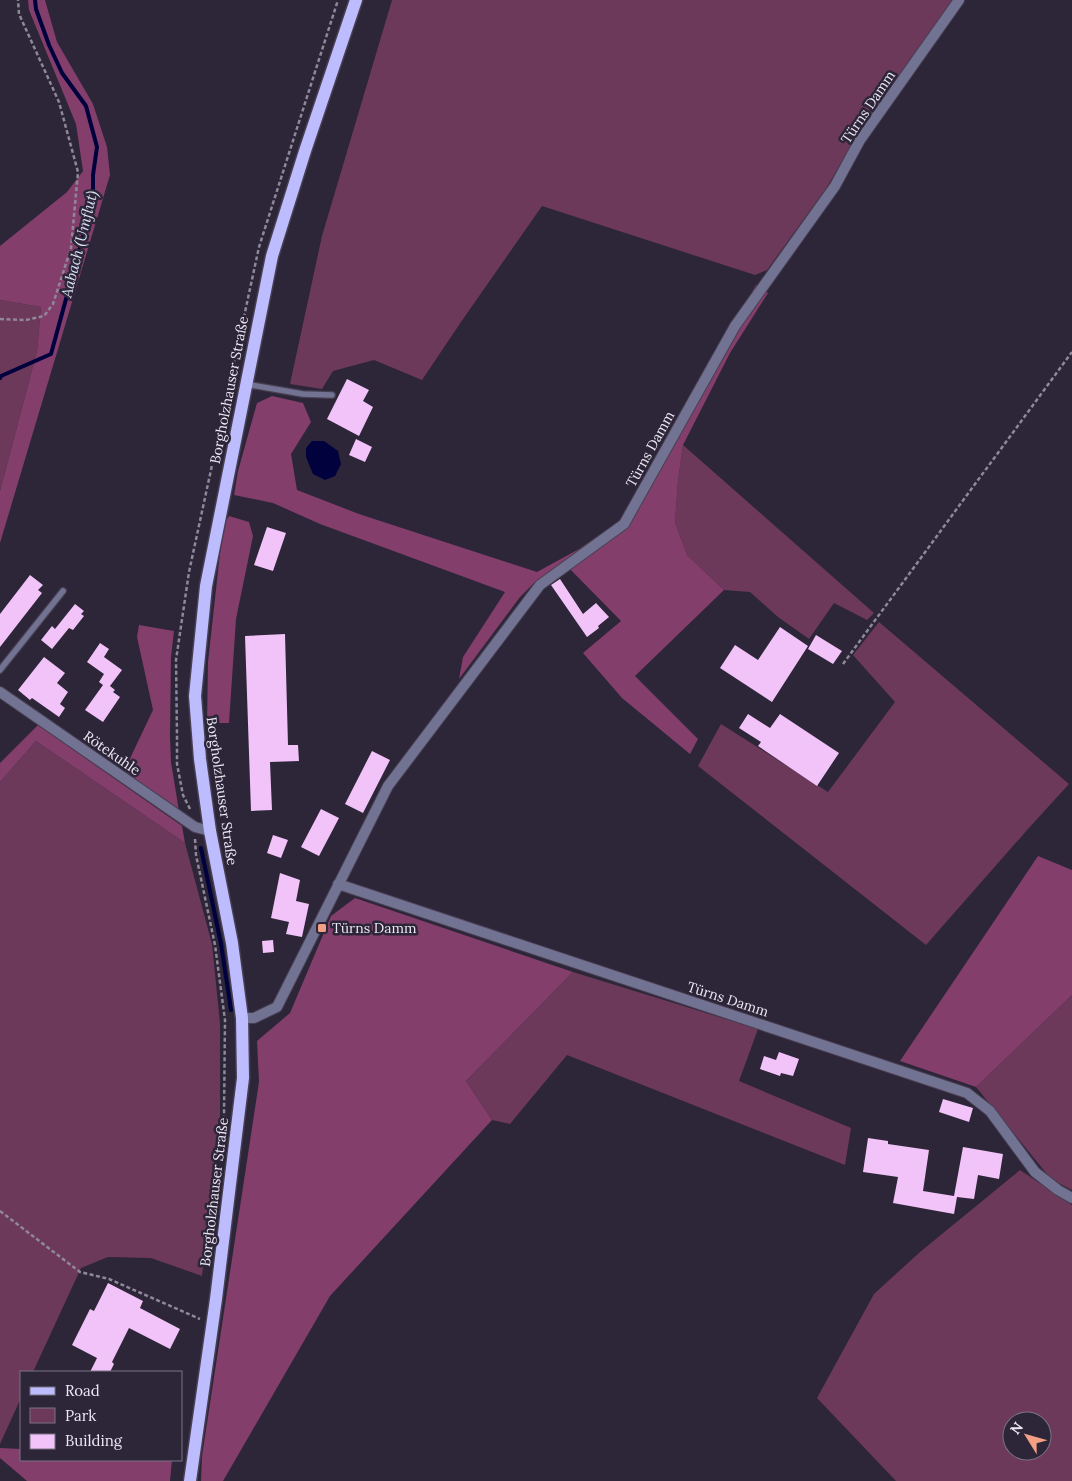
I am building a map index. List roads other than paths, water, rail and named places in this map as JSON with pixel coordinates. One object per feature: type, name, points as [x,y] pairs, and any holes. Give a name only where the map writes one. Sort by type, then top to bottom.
[{"type":"main road","name":"Borgholzhauser Straße","points":[[190,1481],[216,1299],[243,1078],[242,1018],[232,943],[210,831],[200,759],[196,696],[206,586],[272,256],[356,0]]},
{"type":"street","name":"Türns Damm","points":[[242,1018],[254,1018],[278,1007],[388,786],[540,585],[624,524],[735,326],[835,186],[860,140],[958,0]]},
{"type":"street","name":"Rötekuhle","points":[[0,692],[195,827],[210,831]]},
{"type":"street","name":"Türns Damm","points":[[338,884],[967,1092],[990,1111],[1036,1172],[1058,1190],[1072,1198]]},
{"type":"lane","points":[[245,384],[303,394],[332,395]]},
{"type":"lane","points":[[0,670],[63,591]]},
{"type":"waterway","name":"Aabach (Umflut)","points":[[0,378],[51,354],[93,200],[93,175],[97,147],[86,106],[62,73],[49,45],[36,9],[35,0]]},
{"type":"waterway","points":[[201,848],[221,944],[231,1010]]},
{"type":"place","name":"Türns Damm","points":[[322,928]]}]
